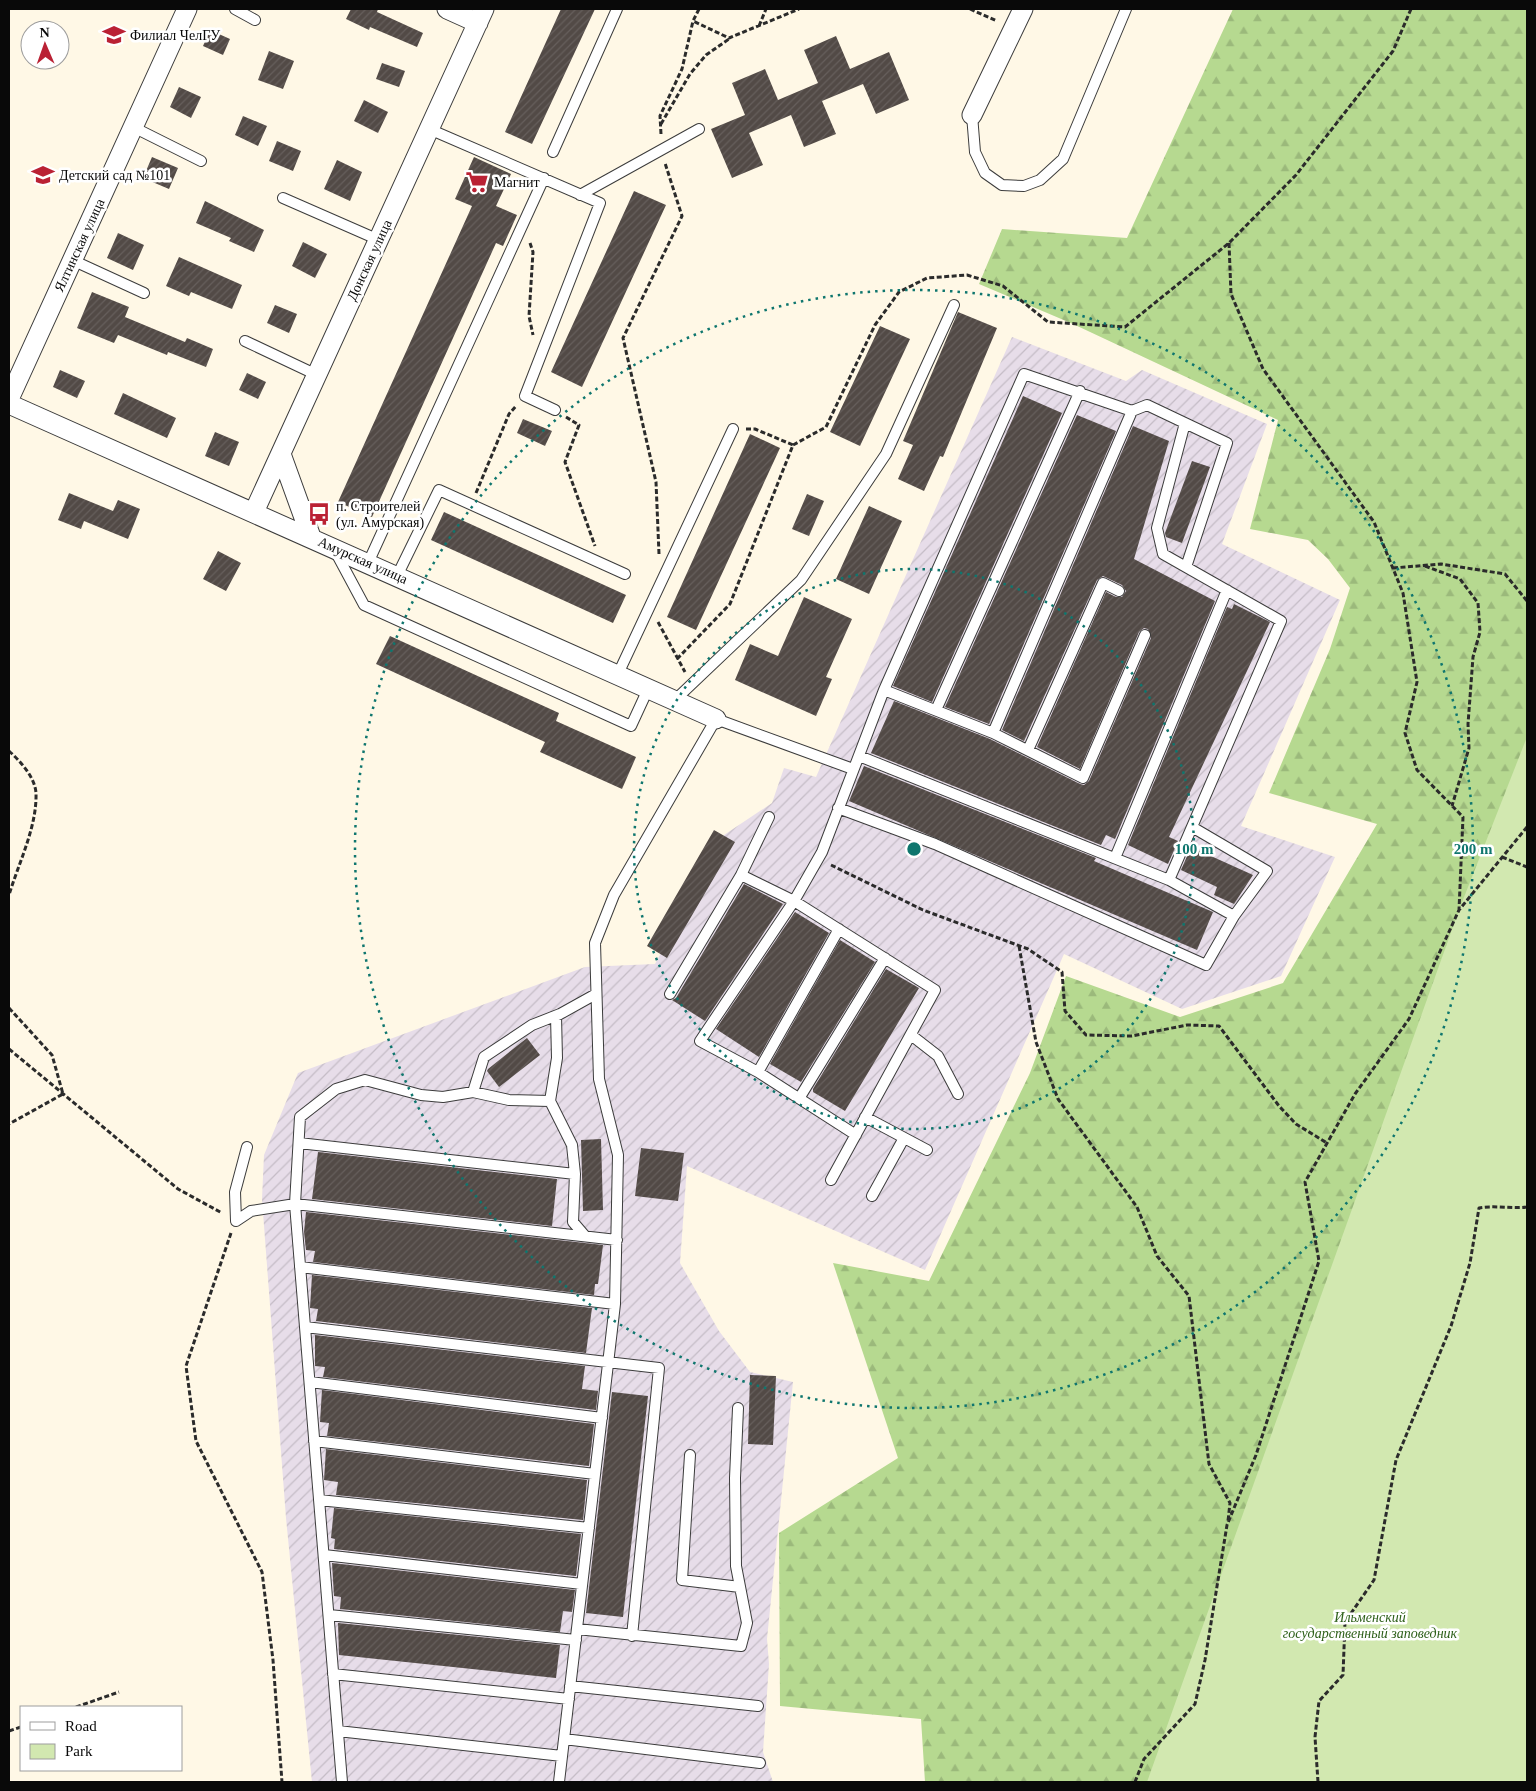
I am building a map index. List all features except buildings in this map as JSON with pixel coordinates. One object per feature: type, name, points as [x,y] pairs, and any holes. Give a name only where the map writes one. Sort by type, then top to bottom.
[{"type":"street","name":"Ялтинская улица","points":[[9,399],[187,9]]},
{"type":"street","points":[[447,9],[481,16]]},
{"type":"street","points":[[972,115],[1023,9]]},
{"type":"street","name":"Донская улица","points":[[254,512],[481,16]]},
{"type":"street","name":"Амурская улица","points":[[9,404],[716,718]]},
{"type":"street","points":[[281,454],[311,537]]},
{"type":"lane","points":[[235,9],[255,20]]},
{"type":"lane","points":[[553,152],[618,9]]},
{"type":"lane","points":[[972,115],[975,152],[985,173],[1002,186],[1024,186],[1040,180],[1063,159],[1126,9]]},
{"type":"lane","points":[[133,127],[201,161]]},
{"type":"lane","points":[[429,129],[600,203],[525,396],[555,410]]},
{"type":"lane","points":[[580,195],[699,129]]},
{"type":"lane","points":[[368,562],[544,178]]},
{"type":"lane","points":[[283,198],[379,240]]},
{"type":"lane","points":[[72,260],[144,293]]},
{"type":"lane","points":[[676,699],[801,580],[886,454],[954,305]]},
{"type":"lane","points":[[244,341],[317,375]]},
{"type":"lane","points":[[856,1135],[800,1097],[700,1041],[794,901],[819,857],[884,690],[1024,374],[1080,391],[1132,411],[1147,405],[1227,443],[1186,567]]},
{"type":"lane","points":[[936,710],[1080,391]]},
{"type":"lane","points":[[993,733],[1132,411]]},
{"type":"lane","points":[[1169,880],[1281,621],[1163,554],[1157,528],[1185,423]]},
{"type":"lane","points":[[618,674],[733,429]]},
{"type":"lane","points":[[397,576],[439,490],[625,574]]},
{"type":"lane","points":[[333,547],[364,605],[631,726],[648,687]]},
{"type":"lane","points":[[1028,750],[1104,583],[1120,591]]},
{"type":"lane","points":[[1115,858],[1227,590]]},
{"type":"lane","points":[[884,690],[993,733],[1083,778],[1145,635]]},
{"type":"lane","points":[[559,1782],[615,1304],[618,1240],[618,1155],[599,1079],[596,943],[614,895],[716,718],[852,769]]},
{"type":"lane","points":[[858,756],[1169,880],[1234,916]]},
{"type":"lane","points":[[838,808],[935,844],[1206,966],[1234,916],[1268,870],[1192,827]]},
{"type":"lane","points":[[670,994],[741,875],[769,817]]},
{"type":"lane","points":[[741,875],[794,901],[935,990],[831,1180]]},
{"type":"lane","points":[[758,1072],[839,929]]},
{"type":"lane","points":[[800,1097],[884,958]]},
{"type":"lane","points":[[473,1092],[484,1057],[532,1025],[556,1016],[596,994]]},
{"type":"lane","points":[[556,1016],[557,1058],[550,1101],[572,1145],[575,1174],[573,1222],[585,1236]]},
{"type":"lane","points":[[911,1035],[938,1056],[958,1094]]},
{"type":"lane","points":[[342,1782],[295,1204],[300,1117],[336,1089],[365,1080],[421,1095],[443,1097],[473,1092],[509,1100],[550,1101]]},
{"type":"lane","points":[[865,1118],[927,1150]]},
{"type":"lane","points":[[872,1196],[904,1138]]},
{"type":"lane","points":[[299,1142],[575,1174]]},
{"type":"lane","points":[[236,1221],[235,1192],[247,1147]]},
{"type":"lane","points":[[236,1221],[251,1211],[295,1204],[618,1240]]},
{"type":"lane","points":[[300,1267],[615,1304]]},
{"type":"lane","points":[[305,1327],[660,1368],[632,1636]]},
{"type":"lane","points":[[310,1382],[602,1418]]},
{"type":"lane","points":[[577,1628],[632,1636],[741,1646],[748,1623],[736,1566],[735,1478],[738,1408]]},
{"type":"lane","points":[[314,1441],[595,1474]]},
{"type":"lane","points":[[690,1455],[682,1580],[740,1587]]},
{"type":"lane","points":[[319,1500],[589,1528]]},
{"type":"lane","points":[[324,1555],[582,1584]]},
{"type":"lane","points":[[329,1615],[576,1640]]},
{"type":"lane","points":[[333,1674],[569,1698]]},
{"type":"lane","points":[[570,1686],[758,1706]]},
{"type":"lane","points":[[338,1731],[562,1756]]},
{"type":"lane","points":[[564,1739],[760,1763]]},
{"type":"path","points":[[660,584],[656,482],[624,338],[682,216],[661,150],[660,116],[682,69],[693,21],[699,9]]},
{"type":"path","points":[[759,26],[766,9]]},
{"type":"path","points":[[660,125],[690,74],[706,55],[729,38],[799,9]]},
{"type":"path","points":[[970,9],[1014,29]]},
{"type":"path","points":[[677,660],[730,604],[793,445],[826,427],[875,325],[899,292],[927,278],[967,275],[1003,286],[1048,322],[1125,327],[1230,243],[1296,175],[1393,51],[1411,9]]},
{"type":"path","points":[[693,21],[729,38]]},
{"type":"path","points":[[523,223],[533,252],[529,316],[538,360]]},
{"type":"path","points":[[1230,243],[1231,294],[1263,369],[1374,522],[1403,593],[1417,682],[1405,733],[1417,770],[1463,817],[1459,910]]},
{"type":"path","points":[[471,505],[509,414],[525,396]]},
{"type":"path","points":[[555,410],[579,425],[565,462],[601,563]]},
{"type":"path","points":[[733,429],[755,429],[793,445]]},
{"type":"path","points":[[1393,568],[1441,564],[1505,574],[1527,601]]},
{"type":"path","points":[[1425,566],[1460,579],[1478,603],[1480,632],[1473,657],[1468,724],[1469,748],[1452,806]]},
{"type":"path","points":[[650,606],[677,660],[692,683]]},
{"type":"path","points":[[9,751],[23,763],[36,791],[31,828],[9,895]]},
{"type":"path","points":[[1228,1526],[1256,1455],[1319,1261],[1305,1182],[1355,1094],[1409,1019],[1459,910],[1527,827]]},
{"type":"path","points":[[819,857],[846,873],[923,910],[1028,949],[1062,972],[1065,1011],[1086,1035],[1132,1036],[1187,1025],[1219,1026],[1279,1106],[1296,1124],[1327,1143]]},
{"type":"path","points":[[1502,857],[1527,867]]},
{"type":"path","points":[[1019,945],[1036,1042],[1058,1099],[1137,1207],[1158,1256],[1189,1296],[1209,1464],[1230,1503],[1228,1526],[1205,1660],[1195,1704],[1144,1758],[1135,1782]]},
{"type":"path","points":[[9,1008],[52,1055],[62,1094]]},
{"type":"path","points":[[9,1049],[178,1189],[236,1221],[186,1366],[196,1441],[262,1572],[273,1660],[282,1782]]},
{"type":"path","points":[[9,1124],[62,1094]]},
{"type":"path","points":[[1318,1782],[1315,1737],[1319,1701],[1343,1675],[1345,1622],[1374,1580],[1396,1460],[1451,1326],[1470,1263],[1479,1208],[1494,1206],[1527,1207]]},
{"type":"path","points":[[79,1706],[119,1692]]},
{"type":"shaded area","points":[[1012,337],[1126,381],[1142,370],[1267,424],[1222,544],[1340,600],[1241,826],[1335,857],[1281,976],[1182,1009],[1064,954],[925,1270],[687,1166],[680,1263],[719,1331],[750,1372],[793,1382],[767,1639],[769,1664],[763,1752],[773,1782],[312,1782],[286,1518],[262,1199],[264,1155],[298,1073],[585,967],[655,964],[724,835],[772,803],[784,768],[816,777]]},
{"type":"green space","points":[[1233,9],[1527,9],[1527,1782],[925,1782],[921,1719],[780,1706],[779,1533],[898,1458],[833,1263],[929,1281],[1030,1073],[1066,976],[1180,1017],[1283,983],[1377,824],[1269,793],[1330,649],[1350,588],[1328,559],[1308,540],[1250,529],[1278,420],[1073,324],[979,284],[1002,229],[1127,238]]},
{"type":"green space","name":"Ильменский государственный заповедник","points":[[1527,737],[1527,1782],[1147,1782],[1459,910]]},
{"type":"place","name":"Филиал ЧелГУ","points":[[114,35]]},
{"type":"place","name":"Детский сад №101","points":[[43,175]]},
{"type":"place","name":"Магнит","points":[[477,182]]},
{"type":"place","name":"п. Строителей (ул. Амурская)","points":[[319,514]]}]
